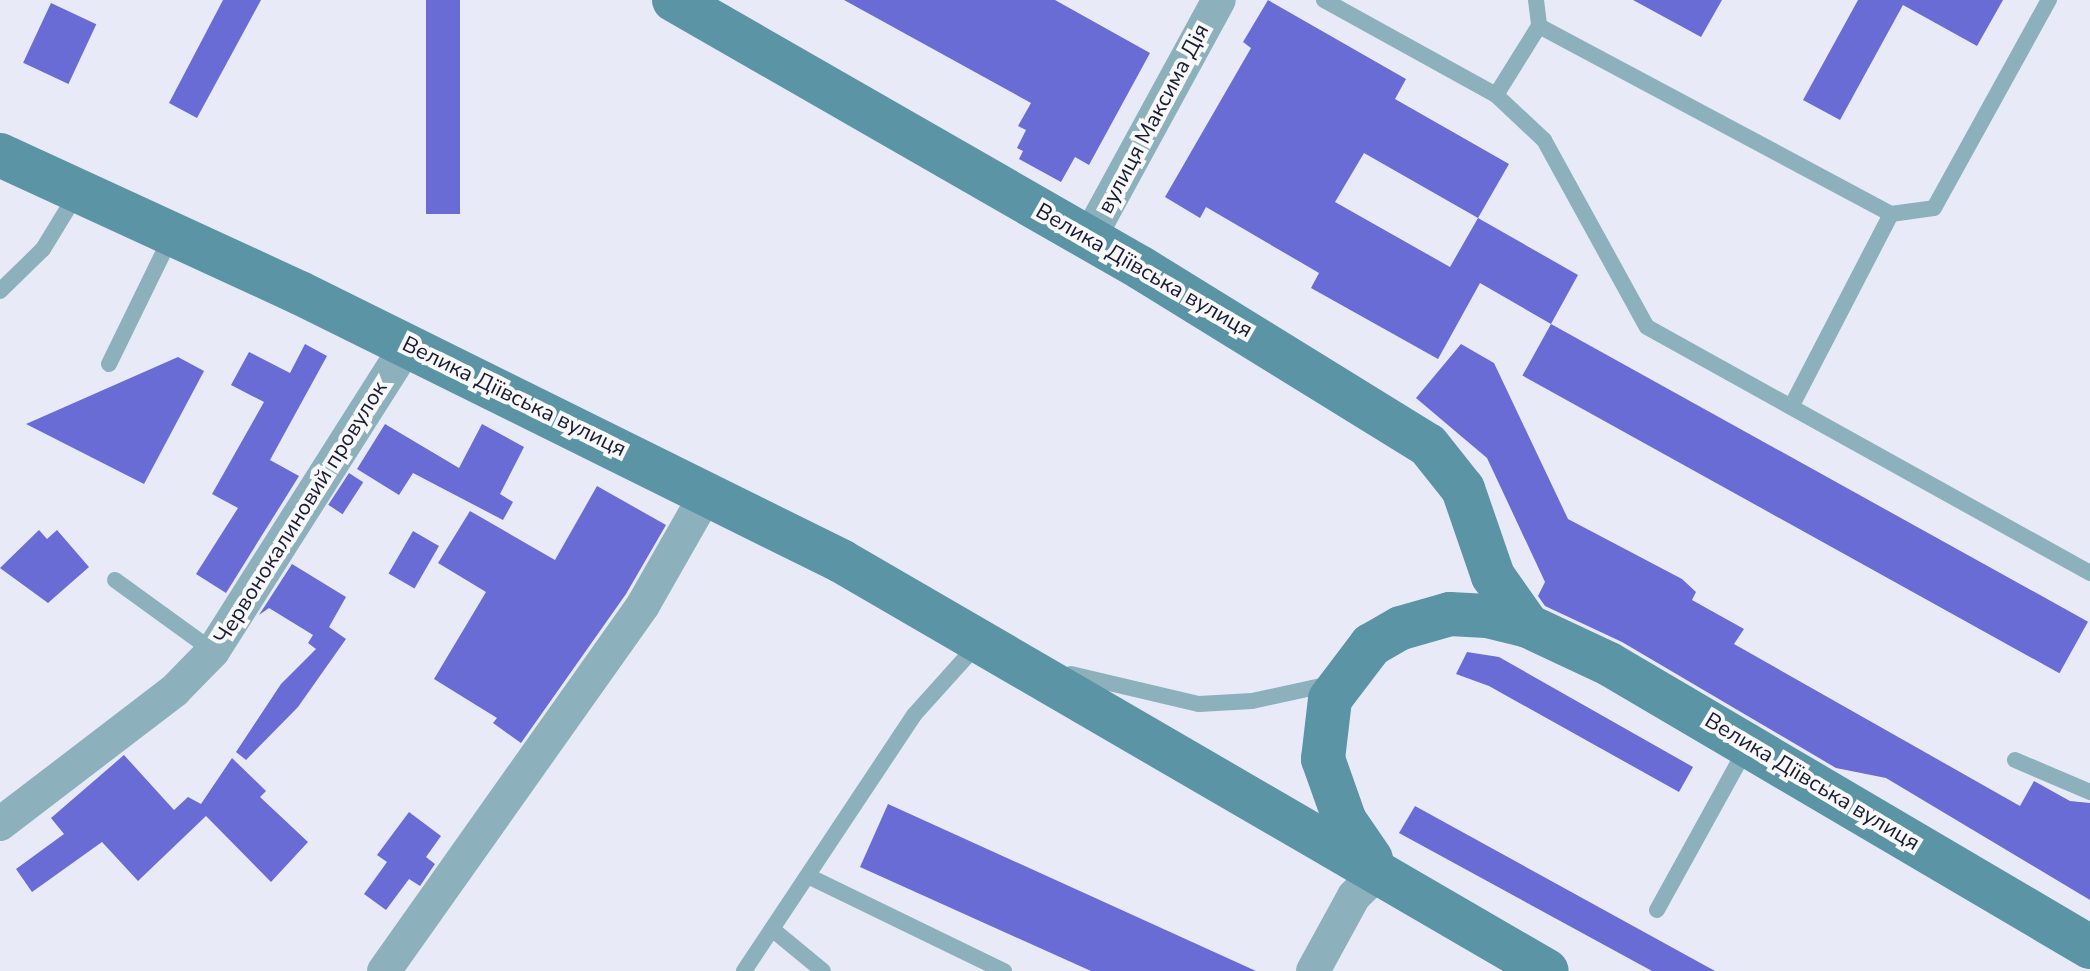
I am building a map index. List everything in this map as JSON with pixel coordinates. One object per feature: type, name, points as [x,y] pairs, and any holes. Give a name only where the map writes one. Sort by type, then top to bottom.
[{"type":"main road","name":"Велика Діївська вулиця","points":[[674,0],[1089,238],[1428,445],[1463,489],[1493,576],[1528,626]]},
{"type":"main road","name":"Велика Діївська вулиця","points":[[0,155],[76,195],[407,345],[708,491],[1000,650],[1381,870],[1467,928],[1547,971]]},
{"type":"main road","name":"Велика Діївська вулиця","points":[[1381,870],[1345,821],[1323,759],[1330,699],[1347,670],[1401,628],[1450,614],[1528,626],[1748,744],[2090,947]]},
{"type":"street","name":"вулиця Максима Дія","points":[[1089,238],[1219,0]]},
{"type":"street","name":"Червонокалиновий провулок","points":[[0,824],[175,690],[213,651],[407,345]]},
{"type":"street","points":[[384,971],[643,605],[708,491]]},
{"type":"street","points":[[1317,969],[1354,896],[1381,870]]},
{"type":"lane","points":[[1324,0],[1496,95],[1544,140],[1647,327],[2090,573]]},
{"type":"lane","points":[[1496,95],[1539,26],[1536,0]]},
{"type":"lane","points":[[1539,26],[1891,214],[1934,208],[2049,0]]},
{"type":"lane","points":[[0,291],[43,249],[76,195]]},
{"type":"lane","points":[[1791,407],[1891,214]]},
{"type":"lane","points":[[109,364],[171,236]]},
{"type":"lane","points":[[115,580],[213,651]]},
{"type":"lane","points":[[744,971],[914,715],[1000,650]]},
{"type":"lane","name":"Велика Діївська вулиця","points":[[1000,650],[1199,704],[1297,694],[1331,683],[1347,670]]},
{"type":"lane","points":[[1657,910],[1748,744]]},
{"type":"lane","points":[[2015,760],[2090,792]]},
{"type":"lane","points":[[808,876],[1004,971]]},
{"type":"lane","points":[[772,929],[823,971]]},
{"type":"building","points":[[223,0],[261,0],[197,118],[169,103]]},
{"type":"building","points":[[426,0],[460,0],[460,214],[426,214]]},
{"type":"building","points":[[844,0],[1055,0],[1150,53],[1089,165],[1075,157],[1061,182],[1019,159],[1023,151],[1017,148],[1026,130],[1018,126],[1031,103]]},
{"type":"building","points":[[1268,0],[1406,79],[1395,99],[1509,164],[1478,218],[1578,275],[1551,324],[1480,283],[1438,359],[1311,288],[1319,273],[1206,207],[1200,218],[1165,197],[1251,48],[1243,42]],"holes":[[[1364,153],[1478,218],[1450,267],[1335,202]]]},
{"type":"building","points":[[1633,0],[1722,0],[1701,37]]},
{"type":"building","points":[[1858,0],[2003,0],[1977,46],[1903,5],[1840,120],[1803,100]]},
{"type":"building","points":[[51,3],[96,24],[68,84],[23,63]]},
{"type":"building","points":[[1551,324],[2088,622],[2059,673],[1522,376]]},
{"type":"building","points":[[305,344],[327,356],[270,460],[299,476],[226,593],[196,574],[238,508],[212,494],[264,402],[231,385],[249,352],[290,373]]},
{"type":"building","points":[[1461,344],[1494,363],[1568,519],[1682,579],[1696,592],[1692,600],[1744,629],[1734,644],[2020,806],[2034,781],[2070,801],[2090,803],[2090,900],[1886,778],[1836,768],[1622,642],[1545,606],[1538,596],[1545,582],[1487,458],[1416,398]]},
{"type":"building","points":[[178,357],[204,371],[144,484],[26,424]]},
{"type":"building","points":[[385,424],[459,468],[482,424],[524,447],[500,494],[513,502],[503,520],[413,473],[399,495],[357,469]]},
{"type":"building","points":[[349,473],[363,482],[343,514],[328,505]]},
{"type":"building","points":[[597,486],[666,525],[626,594],[521,743],[493,723],[497,718],[434,679],[486,592],[438,563],[470,511],[555,560]]},
{"type":"building","points":[[39,530],[47,539],[57,530],[89,567],[48,603],[0,568]]},
{"type":"building","points":[[413,531],[439,546],[414,588],[388,573]]},
{"type":"building","points":[[292,564],[346,597],[329,627],[346,639],[298,707],[246,760],[236,752],[281,684],[316,649],[308,643],[313,635],[269,608],[259,615]]},
{"type":"building","points":[[1467,652],[1499,657],[1693,767],[1679,792],[1489,686],[1456,674]]},
{"type":"building","points":[[124,755],[174,810],[188,797],[201,804],[232,758],[266,791],[260,797],[308,842],[271,882],[206,816],[138,881],[102,842],[32,892],[16,869],[64,834],[51,818]]},
{"type":"building","points":[[888,804],[1256,971],[1091,971],[860,867]]},
{"type":"building","points":[[1415,806],[1715,971],[1652,971],[1399,833]]},
{"type":"building","points":[[409,812],[441,836],[426,857],[435,864],[420,886],[409,879],[386,910],[364,894],[387,862],[377,855]]}]
